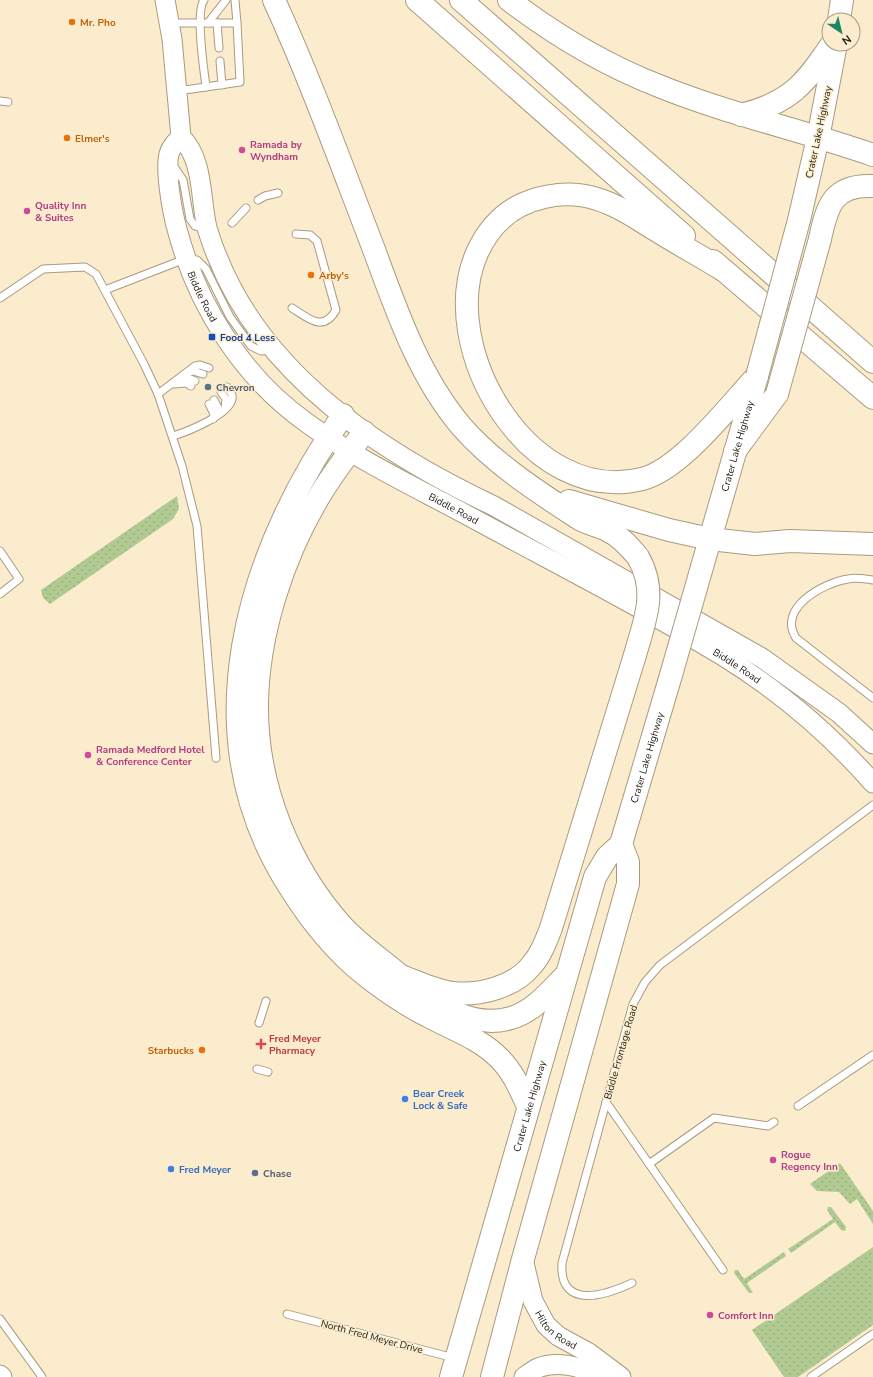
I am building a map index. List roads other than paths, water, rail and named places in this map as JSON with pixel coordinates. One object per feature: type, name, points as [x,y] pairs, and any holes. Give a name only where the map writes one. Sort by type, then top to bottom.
[{"type":"main road","points":[[165,0],[169,22],[181,137]]},
{"type":"main road","points":[[274,0],[317,101],[398,313],[419,359],[444,404],[466,431],[500,464],[580,520],[606,529],[620,537],[638,557],[647,579],[650,597],[649,606],[635,655],[551,928],[543,948],[531,966],[517,978],[502,986],[483,992],[465,994],[440,990],[401,976]]},
{"type":"main road","points":[[417,0],[723,270],[873,398]]},
{"type":"main road","points":[[461,0],[873,362]]},
{"type":"main road","points":[[509,0],[560,36],[627,73],[688,98],[873,154]]},
{"type":"main road","points":[[840,12],[842,0]]},
{"type":"main road","points":[[741,114],[764,109],[782,100],[794,91],[817,67],[827,52]]},
{"type":"main road","name":"Crater Lake Highway","points":[[454,1368],[595,877],[607,857],[622,844],[757,376],[799,220],[818,138],[834,52]]},
{"type":"main road","name":"Biddle Road","points":[[873,744],[839,713],[762,658],[500,510],[450,485],[390,450],[364,432],[304,381],[272,350],[247,316],[225,278],[207,228],[195,157],[189,145],[181,137],[170,153],[169,160],[170,185],[175,223],[185,259],[208,308],[221,331],[241,360],[282,402],[305,422],[350,452],[633,605],[723,656],[762,682],[798,711],[835,743],[873,783]]},
{"type":"main road","points":[[735,451],[777,394],[820,239],[824,218],[834,198],[850,188],[873,186]]},
{"type":"main road","points":[[723,270],[624,210],[597,198],[573,194],[552,195],[532,200],[503,217],[490,231],[482,243],[472,264],[467,288],[466,306],[474,355],[485,383],[499,407],[515,429],[531,446],[565,470],[597,481],[627,481],[641,479],[656,475],[673,464],[693,446],[757,376]]},
{"type":"main road","points":[[836,329],[873,351]]},
{"type":"main road","points":[[344,415],[310,467],[272,549],[252,604],[244,636],[237,692],[237,723],[249,796],[266,846],[280,872],[313,922],[327,939],[365,975],[393,995],[492,1051],[508,1069],[528,1106]]},
{"type":"main road","points":[[364,432],[319,497],[283,572],[268,621],[259,674],[258,729],[268,789],[284,834],[300,866],[324,904],[343,927],[363,947],[401,976],[416,990],[449,1009],[470,1018],[488,1022],[505,1020],[520,1015],[546,995],[566,976]]},
{"type":"main road","points":[[531,485],[575,503],[669,530],[710,538],[755,544],[790,540],[873,544]]},
{"type":"main road","points":[[492,1377],[523,1259],[628,884],[628,862],[622,844]]},
{"type":"main road","name":"Hilton Road","points":[[523,1259],[533,1302],[546,1325],[558,1336],[589,1353],[621,1377]]},
{"type":"main road","points":[[524,1377],[538,1368],[557,1364],[579,1369],[597,1377]]},
{"type":"lane","points":[[204,0],[200,4],[200,23],[206,87]]},
{"type":"lane","points":[[208,23],[226,0]]},
{"type":"lane","points":[[176,91],[240,82],[235,0]]},
{"type":"lane","points":[[169,22],[237,23]]},
{"type":"lane","points":[[218,23],[219,48]]},
{"type":"lane","points":[[220,61],[222,85]]},
{"type":"lane","points":[[169,160],[183,180],[190,219],[195,226],[207,228]]},
{"type":"lane","points":[[258,200],[265,196],[278,193]]},
{"type":"lane","points":[[232,223],[246,208]]},
{"type":"lane","points":[[292,308],[308,319],[318,323],[325,322],[332,317],[336,310],[317,241],[310,235],[296,234]]},
{"type":"lane","points":[[105,290],[185,259],[197,260],[206,269],[230,317],[251,346],[261,351],[272,350]]},
{"type":"lane","points":[[0,298],[43,269],[85,267],[96,274],[144,364],[158,394],[173,436],[197,526],[216,758]]},
{"type":"lane","points":[[158,394],[195,366],[200,365],[209,368]]},
{"type":"lane","points":[[187,372],[193,371],[203,374]]},
{"type":"lane","points":[[170,386],[178,383],[193,383],[186,377],[178,379]]},
{"type":"lane","points":[[173,436],[203,426],[213,419],[232,400],[232,394],[224,390]]},
{"type":"lane","points":[[213,419],[214,414],[211,402],[219,410],[219,413]]},
{"type":"lane","points":[[0,551],[19,579],[0,594]]},
{"type":"lane","points":[[873,580],[850,578],[830,583],[815,591],[799,605],[791,617],[791,630],[796,638],[873,698]]},
{"type":"lane","name":"Biddle Frontage Road","points":[[632,1283],[619,1289],[591,1297],[579,1295],[569,1288],[561,1275],[562,1263],[633,1004],[645,982],[660,966],[873,805]]},
{"type":"lane","points":[[259,1023],[266,1001]]},
{"type":"lane","points":[[798,1106],[873,1055]]},
{"type":"lane","points":[[257,1069],[268,1072]]},
{"type":"lane","points":[[606,1102],[722,1270]]},
{"type":"lane","points":[[648,1164],[714,1118],[768,1126],[774,1122]]},
{"type":"lane","name":"North Fred Meyer Drive","points":[[287,1314],[454,1368]]},
{"type":"lane","points":[[0,1319],[42,1377]]},
{"type":"lane","points":[[811,1377],[873,1334]]},
{"type":"place","name":"Mr. Pho","points":[[72,22]]},
{"type":"place","name":"Elmer's","points":[[67,138]]},
{"type":"place","name":"Ramada by Wyndham","points":[[242,150]]},
{"type":"place","name":"Quality Inn & Suites","points":[[27,211]]},
{"type":"place","name":"Arby's","points":[[311,275]]},
{"type":"place","name":"Food 4 Less","points":[[212,337]]},
{"type":"place","name":"Chevron","points":[[208,387]]},
{"type":"place","name":"Ramada Medford Hotel & Conference Center","points":[[88,755]]},
{"type":"place","name":"Fred Meyer Pharmacy","points":[[261,1044]]},
{"type":"place","name":"Starbucks","points":[[202,1050]]},
{"type":"place","name":"Bear Creek Lock & Safe","points":[[405,1099]]},
{"type":"place","name":"Rogue Regency Inn","points":[[773,1160]]},
{"type":"place","name":"Fred Meyer","points":[[171,1169]]},
{"type":"place","name":"Chase","points":[[255,1173]]},
{"type":"place","name":"Comfort Inn","points":[[710,1315]]}]
